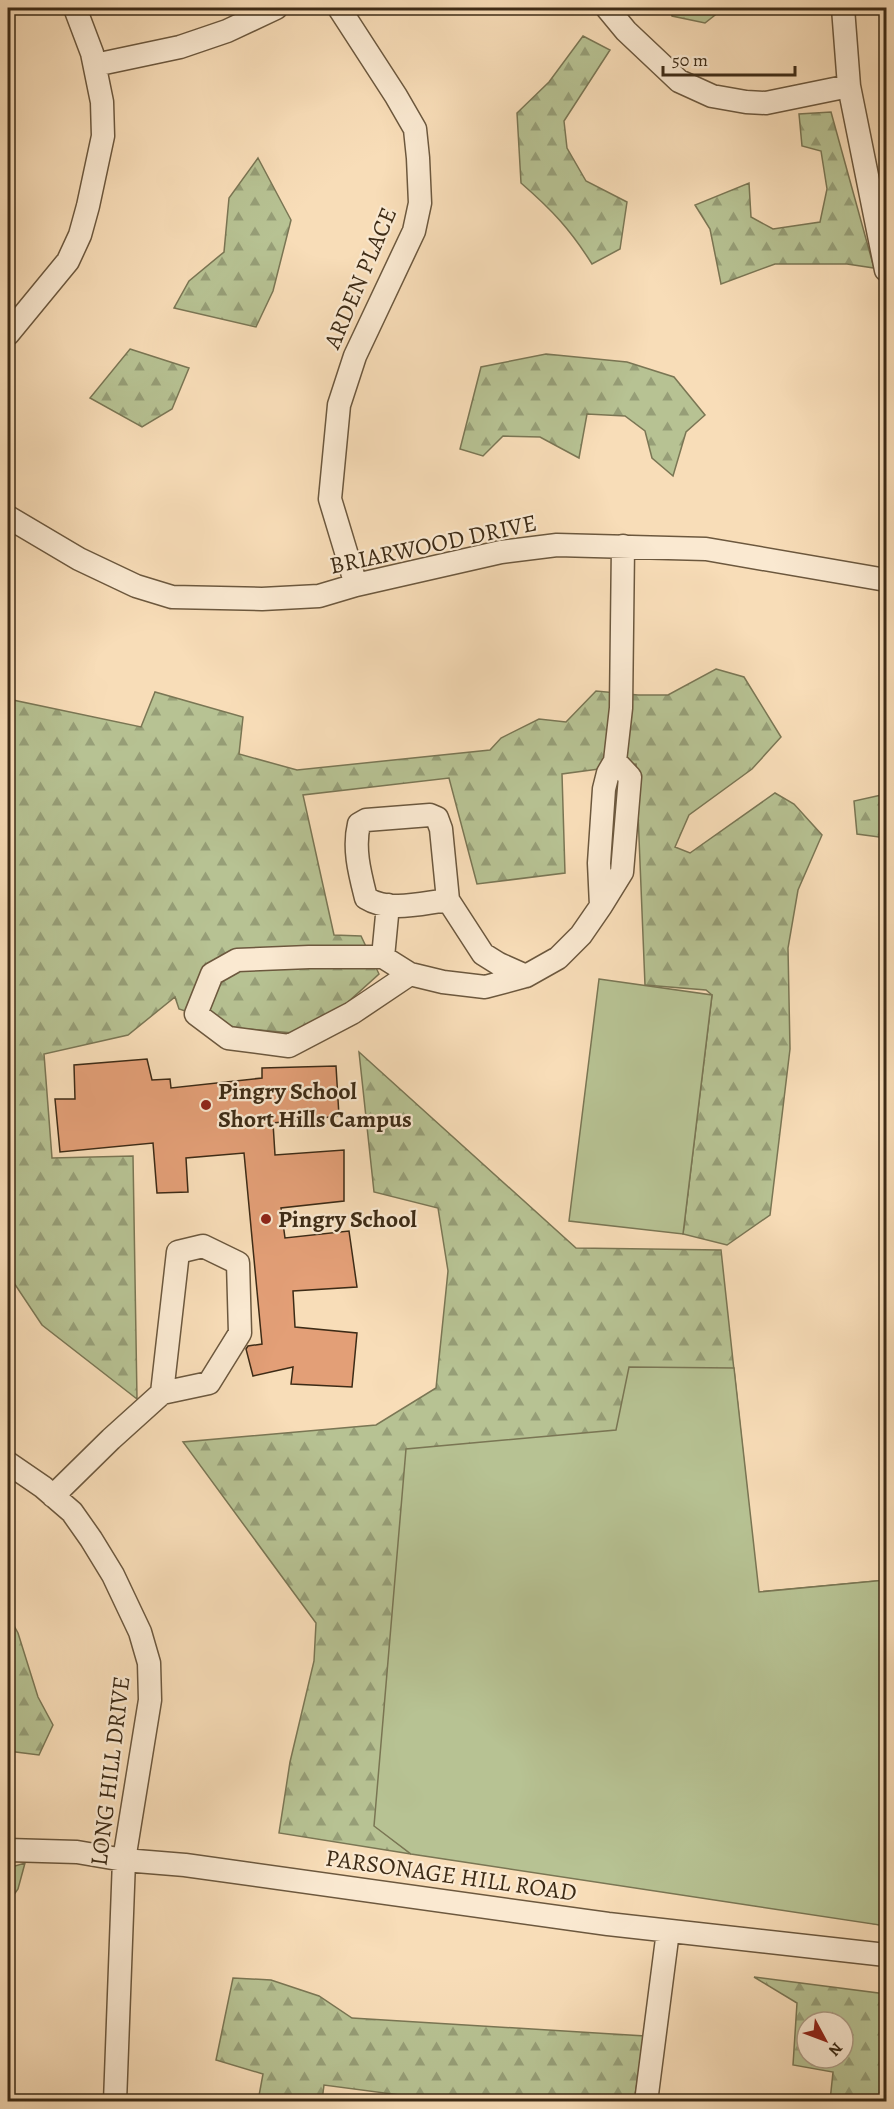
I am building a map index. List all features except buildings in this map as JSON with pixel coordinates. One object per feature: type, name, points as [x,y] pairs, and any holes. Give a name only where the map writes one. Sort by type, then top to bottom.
[{"type":"street","points":[[8,334],[68,261],[80,235],[103,136],[102,102],[92,53],[75,8]]},
{"type":"street","points":[[94,65],[180,47],[227,31],[276,8]]},
{"type":"street","name":"ARDEN PLACE","points":[[339,8],[415,129],[419,169],[420,203],[414,231],[356,356],[339,405],[330,500],[356,585]]},
{"type":"street","points":[[607,8],[626,31],[679,81],[712,96],[766,103],[849,86]]},
{"type":"street","points":[[843,8],[849,86],[886,270]]},
{"type":"street","name":"BRIARWOOD DRIVE","points":[[8,517],[79,559],[136,586],[172,597],[250,599],[319,596],[356,585],[501,552],[557,545],[706,549],[886,580]]},
{"type":"street","points":[[410,975],[352,1013],[290,1047],[228,1038],[196,1014],[212,974],[237,960],[383,957],[410,975],[485,987],[526,976],[558,958],[581,935],[601,906],[599,863],[604,789],[608,773],[615,761],[621,708],[622,546]]},
{"type":"street","points":[[448,900],[399,906],[377,905],[366,898],[355,839],[358,824],[366,820],[430,815],[437,818],[441,829],[448,900],[483,954],[526,976]]},
{"type":"street","points":[[383,957],[388,905]]},
{"type":"street","points":[[53,1496],[111,1438],[162,1393],[209,1383],[240,1333],[238,1263],[203,1246],[178,1252],[162,1393]]},
{"type":"street","name":"LONG HILL DRIVE","points":[[8,1463],[72,1512],[113,1575],[140,1632],[149,1663],[150,1700],[124,1860],[116,2102]]},
{"type":"street","name":"PARSONAGE HILL ROAD","points":[[8,1851],[77,1852],[124,1860],[184,1864],[668,1931],[886,1955]]},
{"type":"street","points":[[646,2102],[668,1931]]},
{"type":"green space","points":[[670,8],[724,8],[705,23],[672,16]]},
{"type":"green space","points":[[583,36],[610,50],[564,121],[567,148],[586,181],[627,202],[620,249],[592,264],[560,220],[521,183],[517,113],[549,82]]},
{"type":"green space","points":[[831,112],[874,268],[847,264],[775,264],[721,284],[710,229],[695,205],[749,183],[751,217],[773,229],[820,222],[827,189],[821,151],[802,146],[799,114]]},
{"type":"green space","points":[[258,158],[291,220],[273,291],[256,327],[174,308],[189,281],[224,252],[229,198]]},
{"type":"green space","points":[[130,349],[189,368],[172,409],[142,427],[90,398]]},
{"type":"green space","points":[[546,354],[627,362],[674,377],[705,415],[686,432],[673,476],[652,458],[645,431],[625,416],[587,414],[579,458],[540,437],[503,436],[483,456],[460,449],[481,367]]},
{"type":"green space","points":[[716,669],[744,677],[781,737],[752,769],[689,815],[675,847],[690,853],[775,793],[794,804],[822,835],[798,890],[788,948],[790,1049],[770,1215],[727,1245],[683,1234],[712,995],[706,990],[645,985],[636,764],[562,774],[565,873],[477,884],[449,778],[303,795],[334,935],[361,936],[379,974],[339,1010],[293,1033],[237,1028],[179,1009],[175,997],[128,1035],[44,1054],[52,1158],[133,1156],[137,1399],[42,1325],[8,1274],[8,699],[141,727],[155,692],[243,717],[239,754],[297,770],[490,750],[501,738],[539,719],[566,722],[596,691],[668,695]]},
{"type":"green space","points":[[886,794],[886,838],[857,834],[854,801]]},
{"type":"green space","points":[[599,979],[712,995],[683,1234],[569,1221]]},
{"type":"green space","points":[[359,1052],[576,1248],[721,1250],[758,1592],[886,1580],[886,1926],[375,1826],[411,1854],[279,1833],[290,1762],[314,1661],[316,1623],[183,1442],[376,1425],[436,1388],[448,1271],[438,1208],[374,1192]]},
{"type":"green space","points":[[629,1367],[734,1368],[759,1592],[886,1580],[886,1926],[411,1854],[374,1826],[406,1449],[616,1430]]},
{"type":"green space","points":[[8,1615],[18,1633],[38,1697],[53,1725],[39,1755],[8,1751]]},
{"type":"green space","points":[[25,1863],[18,1889],[8,1903],[8,1868]]},
{"type":"green space","points":[[754,1977],[886,1994],[886,2101],[830,2101],[833,2072],[822,2070],[855,2070],[855,2010],[797,2010],[797,2003]]},
{"type":"green space","points":[[233,1978],[271,1980],[319,1996],[352,2018],[645,2036],[634,2101],[453,2102],[324,2085],[322,2101],[258,2101],[263,2074],[216,2060]]},
{"type":"green space","points":[[795,2034],[795,2065],[793,2065]]},
{"type":"place","name":"Pingry School Short Hills Campus","points":[[206,1105]]},
{"type":"place","name":"Pingry School","points":[[266,1219]]}]
